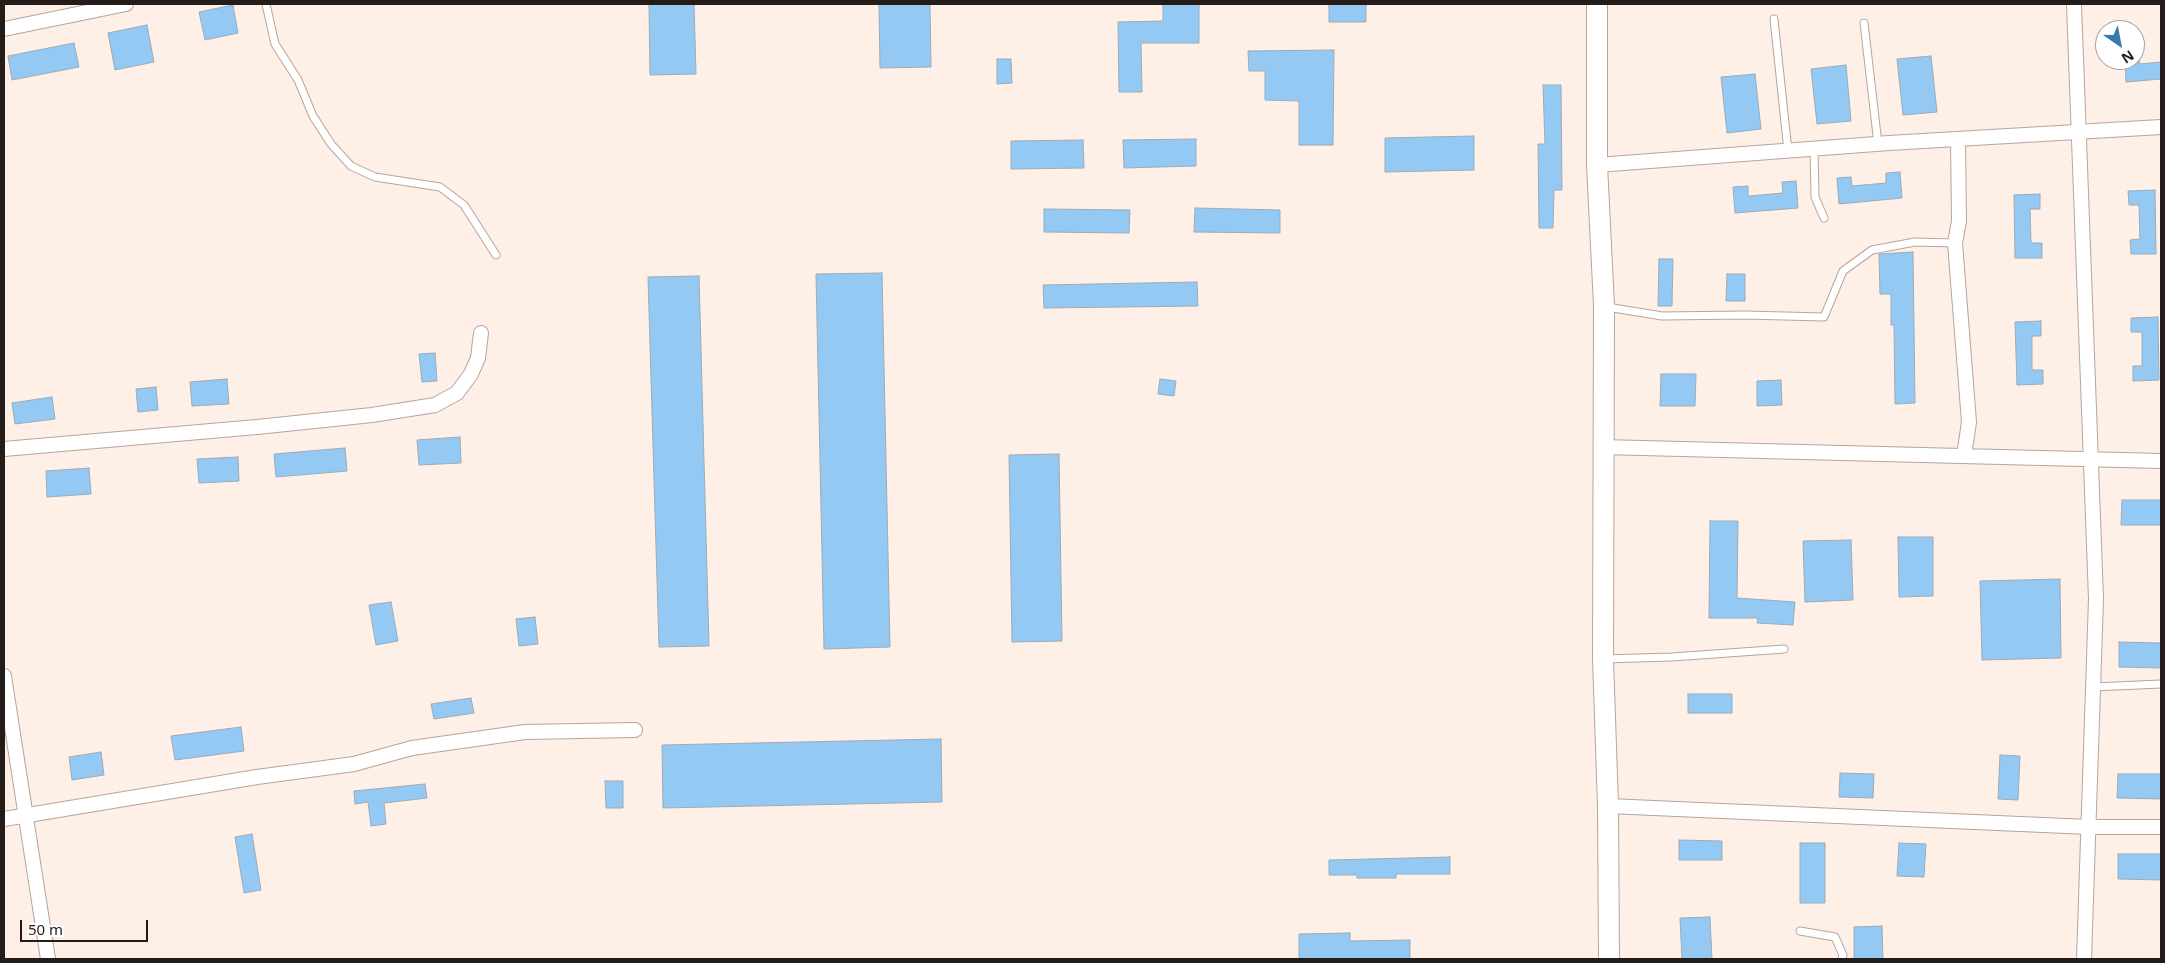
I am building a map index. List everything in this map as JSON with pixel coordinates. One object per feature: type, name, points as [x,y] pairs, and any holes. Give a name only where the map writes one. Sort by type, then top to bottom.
[{"type":"main road","points":[[1597,4],[1597,165],[1604,306],[1602,447],[1603,659],[1608,806],[1609,959]]},
{"type":"street","points":[[4,29],[126,4]]},
{"type":"street","points":[[2074,4],[2096,599],[2084,959]]},
{"type":"street","points":[[1597,165],[1878,144],[2161,127]]},
{"type":"street","points":[[1958,139],[1959,221],[1955,243],[1969,422],[1964,456]]},
{"type":"street","points":[[4,449],[257,427],[372,415],[435,405],[457,392],[471,374],[478,358],[481,333]]},
{"type":"street","points":[[1602,447],[2161,461]]},
{"type":"street","points":[[4,676],[48,959]]},
{"type":"street","points":[[4,819],[257,777],[354,764],[412,748],[525,732],[635,730]]},
{"type":"street","points":[[1608,806],[2089,827],[2161,827]]},
{"type":"lane","points":[[266,4],[275,44],[298,80],[313,116],[330,144],[352,166],[375,177],[440,187],[464,205],[496,255]]},
{"type":"lane","points":[[1774,20],[1788,151]]},
{"type":"lane","points":[[1864,23],[1878,144]]},
{"type":"lane","points":[[1814,149],[1815,197],[1824,218]]},
{"type":"lane","points":[[1604,306],[1662,316],[1745,315],[1824,317],[1843,271],[1872,250],[1915,242],[1955,243]]},
{"type":"lane","points":[[1603,659],[1672,657],[1784,649]]},
{"type":"lane","points":[[2093,687],[2161,684]]},
{"type":"lane","points":[[1800,931],[1835,936],[1843,954],[1842,959]]},
{"type":"building","points":[[649,4],[694,4],[696,74],[650,75]]},
{"type":"building","points":[[879,4],[930,4],[931,67],[880,68]]},
{"type":"building","points":[[1163,4],[1199,4],[1199,43],[1141,43],[1142,92],[1119,92],[1118,22],[1163,21]]},
{"type":"building","points":[[1329,4],[1366,4],[1366,22],[1329,22]]},
{"type":"building","points":[[233,5],[238,33],[205,40],[199,12]]},
{"type":"building","points":[[147,25],[154,62],[115,70],[108,33]]},
{"type":"building","points":[[74,43],[79,67],[12,80],[8,56]]},
{"type":"building","points":[[1334,50],[1333,145],[1299,145],[1299,101],[1265,100],[1265,71],[1249,71],[1248,51]]},
{"type":"building","points":[[1931,56],[1937,112],[1903,115],[1897,59]]},
{"type":"building","points":[[997,59],[1011,59],[1012,83],[997,84]]},
{"type":"building","points":[[2161,62],[2161,79],[2126,82],[2125,70],[2145,70],[2145,64]]},
{"type":"building","points":[[1846,65],[1851,121],[1817,124],[1811,69]]},
{"type":"building","points":[[1755,74],[1761,129],[1727,133],[1721,77]]},
{"type":"building","points":[[1543,85],[1561,85],[1562,190],[1554,190],[1553,228],[1539,228],[1538,144],[1545,144]]},
{"type":"building","points":[[1474,136],[1474,170],[1385,172],[1385,138]]},
{"type":"building","points":[[1196,139],[1196,166],[1124,168],[1123,140]]},
{"type":"building","points":[[1083,140],[1084,168],[1011,169],[1011,141]]},
{"type":"building","points":[[1900,172],[1902,198],[1839,204],[1837,178],[1851,177],[1852,186],[1886,183],[1886,173]]},
{"type":"building","points":[[1796,181],[1798,208],[1735,213],[1733,187],[1748,186],[1748,196],[1783,193],[1782,182]]},
{"type":"building","points":[[2155,190],[2156,254],[2131,254],[2130,240],[2140,239],[2139,205],[2129,205],[2128,191]]},
{"type":"building","points":[[2040,194],[2040,209],[2030,209],[2031,243],[2042,243],[2042,258],[2015,258],[2014,195]]},
{"type":"building","points":[[1195,208],[1280,210],[1280,233],[1194,232]]},
{"type":"building","points":[[1044,209],[1130,210],[1129,233],[1044,232]]},
{"type":"building","points":[[1913,252],[1915,403],[1895,404],[1894,325],[1891,325],[1891,294],[1880,294],[1879,254]]},
{"type":"building","points":[[1659,259],[1673,259],[1672,306],[1658,306]]},
{"type":"building","points":[[882,273],[890,647],[824,649],[816,274]]},
{"type":"building","points":[[1727,274],[1745,274],[1745,301],[1726,301]]},
{"type":"building","points":[[699,276],[709,646],[659,647],[648,277]]},
{"type":"building","points":[[1197,282],[1198,306],[1044,308],[1043,285]]},
{"type":"building","points":[[2158,317],[2159,380],[2133,381],[2133,366],[2142,366],[2142,332],[2131,332],[2131,318]]},
{"type":"building","points":[[2041,321],[2041,336],[2032,336],[2032,370],[2043,370],[2043,384],[2017,385],[2015,322]]},
{"type":"building","points":[[435,353],[437,381],[422,382],[419,354]]},
{"type":"building","points":[[1661,374],[1696,374],[1695,406],[1660,406]]},
{"type":"building","points":[[227,379],[229,404],[192,406],[190,382]]},
{"type":"building","points":[[1160,379],[1176,381],[1174,396],[1158,394]]},
{"type":"building","points":[[1781,380],[1782,405],[1757,406],[1757,381]]},
{"type":"building","points":[[156,387],[158,410],[138,412],[136,389]]},
{"type":"building","points":[[52,397],[55,419],[15,424],[12,403]]},
{"type":"building","points":[[460,437],[461,463],[419,465],[417,440]]},
{"type":"building","points":[[345,448],[347,471],[276,477],[274,454]]},
{"type":"building","points":[[1059,454],[1062,641],[1012,642],[1009,455]]},
{"type":"building","points":[[238,457],[239,481],[199,483],[197,459]]},
{"type":"building","points":[[89,468],[91,494],[47,497],[46,471]]},
{"type":"building","points":[[2122,500],[2161,500],[2161,525],[2121,525]]},
{"type":"building","points":[[1710,521],[1738,521],[1737,598],[1795,602],[1793,625],[1757,623],[1758,618],[1709,618]]},
{"type":"building","points":[[1898,537],[1933,537],[1933,596],[1899,597]]},
{"type":"building","points":[[1851,540],[1853,600],[1805,602],[1803,541]]},
{"type":"building","points":[[2060,579],[2061,658],[1982,660],[1980,581]]},
{"type":"building","points":[[391,602],[398,641],[376,645],[369,605]]},
{"type":"building","points":[[535,617],[538,644],[519,646],[516,619]]},
{"type":"building","points":[[2119,642],[2161,643],[2161,668],[2119,667]]},
{"type":"building","points":[[1688,694],[1732,694],[1732,713],[1688,713]]},
{"type":"building","points":[[471,698],[474,713],[434,719],[431,704]]},
{"type":"building","points":[[241,727],[244,751],[175,760],[171,736]]},
{"type":"building","points":[[941,739],[942,802],[663,808],[662,745]]},
{"type":"building","points":[[101,752],[104,775],[72,780],[69,757]]},
{"type":"building","points":[[2000,755],[2020,756],[2018,800],[1998,799]]},
{"type":"building","points":[[1840,773],[1874,774],[1873,798],[1839,797]]},
{"type":"building","points":[[2118,774],[2161,774],[2161,799],[2117,798]]},
{"type":"building","points":[[605,781],[623,781],[623,808],[606,808]]},
{"type":"building","points":[[425,784],[427,798],[384,803],[386,824],[371,826],[368,802],[355,804],[354,791]]},
{"type":"building","points":[[252,834],[261,890],[244,893],[235,837]]},
{"type":"building","points":[[1679,840],[1722,841],[1722,860],[1679,860]]},
{"type":"building","points":[[1800,843],[1825,843],[1825,903],[1800,903]]},
{"type":"building","points":[[1899,843],[1926,844],[1924,877],[1897,876]]},
{"type":"building","points":[[2118,854],[2161,854],[2161,880],[2118,879]]},
{"type":"building","points":[[1450,857],[1450,874],[1396,874],[1396,878],[1357,878],[1357,875],[1329,875],[1329,860]]},
{"type":"building","points":[[1710,917],[1712,959],[1682,959],[1680,918]]},
{"type":"building","points":[[1882,926],[1883,959],[1854,959],[1854,927]]},
{"type":"building","points":[[1350,933],[1350,941],[1410,940],[1410,959],[1299,959],[1299,934]]}]
